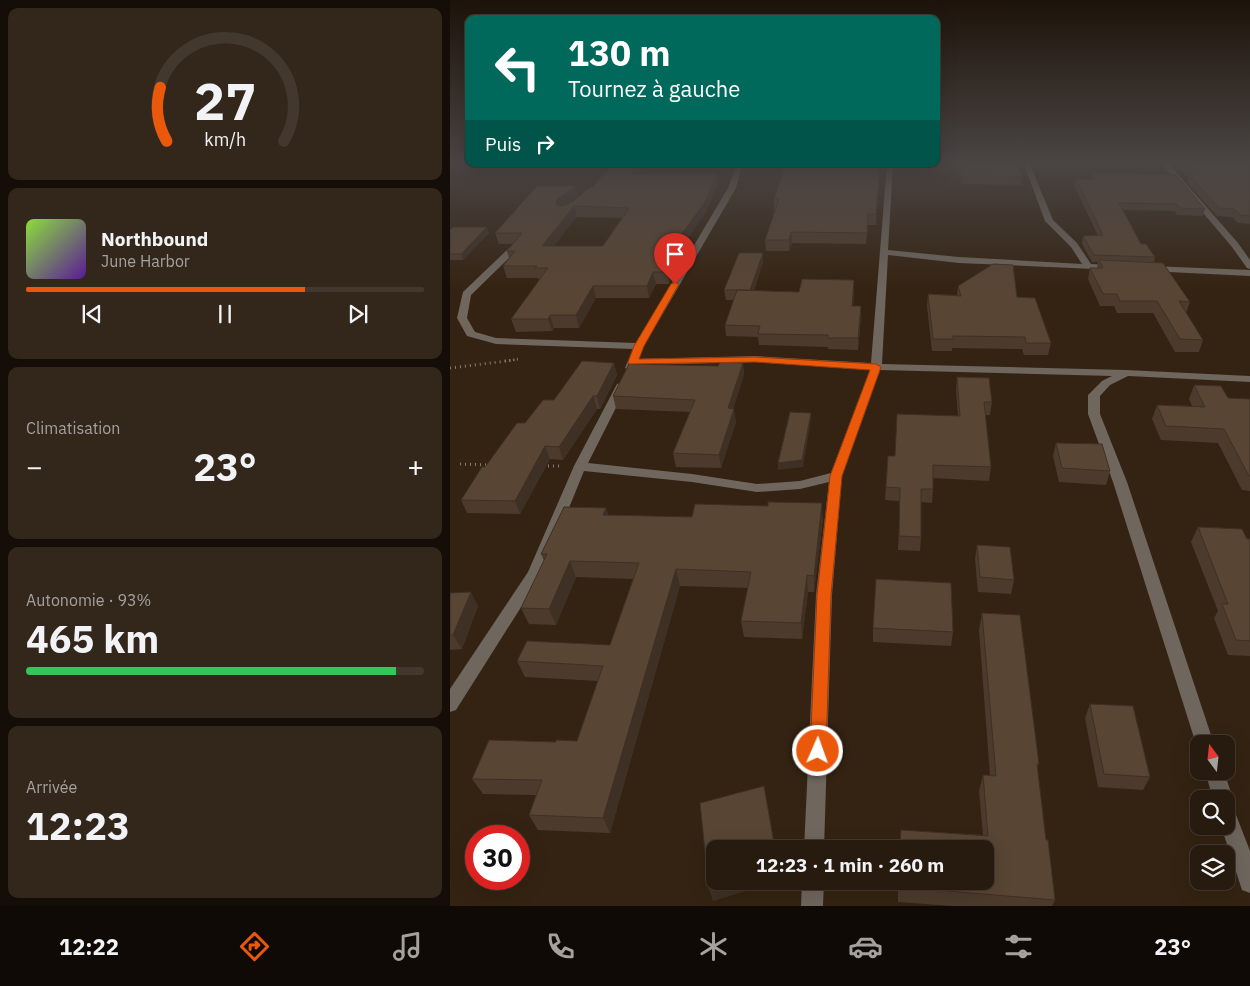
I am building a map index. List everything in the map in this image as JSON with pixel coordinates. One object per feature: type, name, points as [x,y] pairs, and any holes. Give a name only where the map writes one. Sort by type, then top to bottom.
[{"type":"street","points":[[450,704],[534,574],[580,466],[639,346],[722,204]]},
{"type":"street","points":[[814,840],[824,595],[836,476],[876,367],[887,204]]},
{"type":"street","points":[[1042,204],[1049,221],[1074,245],[1089,267]]},
{"type":"street","points":[[1200,204],[1235,245],[1250,266]]},
{"type":"street","points":[[512,250],[466,294],[462,318],[472,334],[496,341],[639,346]]},
{"type":"street","points":[[884,252],[959,260],[1127,268]]},
{"type":"street","points":[[1145,269],[1250,273]]},
{"type":"street","points":[[632,362],[755,360],[876,367],[1126,373],[1250,379]]},
{"type":"street","points":[[1126,373],[1106,383],[1094,395],[1094,414],[1120,482],[1202,735]]},
{"type":"street","points":[[580,466],[684,477],[757,488],[800,485],[836,476]]},
{"type":"street","points":[[1234,835],[1250,882]]},
{"type":"street","points":[[812,906],[813,890]]},
{"type":"path","points":[[450,368],[520,359]]},
{"type":"path","points":[[460,464],[498,465]]},
{"type":"path","points":[[535,466],[580,466]]},
{"type":"building","points":[[521,204],[703,204],[671,249],[678,249],[667,272],[653,272],[647,286],[593,286],[576,315],[550,315],[548,319],[511,319],[548,268],[535,268],[537,266],[503,266],[515,251],[507,251],[522,233],[495,233]],"holes":[[[574,206],[629,208],[603,246],[542,246]]]},
{"type":"building","points":[[777,204],[877,204],[876,214],[868,214],[867,233],[791,232],[789,240],[765,240]]},
{"type":"building","points":[[1088,204],[1120,204],[1141,244],[1146,244],[1155,257],[1094,255],[1083,236],[1103,235]]},
{"type":"building","points":[[1177,204],[1201,204],[1205,209],[1179,208]]},
{"type":"building","points":[[1216,204],[1250,204],[1250,216],[1241,215],[1234,209],[1219,208]]},
{"type":"building","points":[[453,227],[487,227],[461,254],[450,254],[450,230]]},
{"type":"building","points":[[739,253],[763,253],[750,290],[724,290]]},
{"type":"building","points":[[1099,260],[1163,263],[1190,302],[1179,301],[1203,340],[1180,339],[1157,301],[1120,301],[1117,294],[1103,294],[1090,268],[1103,268]]},
{"type":"building","points":[[993,264],[1013,265],[1017,297],[1035,298],[1051,343],[1026,343],[1025,337],[953,336],[953,339],[933,339],[928,294],[961,296],[958,286]]},
{"type":"building","points":[[802,279],[854,280],[852,306],[861,306],[858,338],[828,338],[828,335],[758,334],[760,326],[725,325],[737,290],[799,292]]},
{"type":"building","points":[[582,361],[614,363],[597,396],[593,396],[559,447],[545,446],[515,501],[461,500],[482,467],[485,467],[517,423],[525,423],[543,400],[554,400]]},
{"type":"building","points":[[720,362],[743,363],[728,408],[734,409],[719,455],[673,453],[695,400],[613,396],[629,364],[718,366]]},
{"type":"building","points":[[957,377],[989,378],[992,402],[984,402],[991,467],[933,465],[933,489],[921,489],[921,537],[899,536],[900,488],[886,487],[888,456],[895,456],[897,414],[960,416]]},
{"type":"building","points":[[1194,385],[1221,386],[1228,398],[1250,399],[1250,476],[1224,429],[1166,426],[1157,405],[1205,407]]},
{"type":"building","points":[[790,412],[811,413],[802,460],[778,463]]},
{"type":"building","points":[[1056,443],[1102,444],[1110,471],[1062,468]]},
{"type":"building","points":[[768,502],[822,503],[814,576],[807,575],[801,623],[741,621],[751,572],[676,569],[603,818],[529,815],[542,780],[472,779],[489,740],[577,741],[603,666],[517,661],[527,641],[610,645],[639,563],[570,561],[549,609],[521,608],[547,554],[541,554],[564,507],[606,508],[603,515],[692,517],[695,504],[768,506]]},
{"type":"building","points":[[1198,527],[1242,529],[1247,539],[1250,539],[1250,641],[1236,640],[1222,604],[1228,604]]},
{"type":"building","points":[[977,545],[1010,547],[1014,580],[980,577]]},
{"type":"building","points":[[876,579],[951,583],[953,632],[873,628]]},
{"type":"building","points":[[471,592],[453,635],[450,635],[450,593]]},
{"type":"building","points":[[982,613],[1020,615],[1039,764],[1037,764],[1046,840],[1048,840],[1055,900],[935,890],[994,890],[994,840],[900,840],[901,830],[988,836],[983,775],[996,776]]},
{"type":"building","points":[[1090,704],[1133,706],[1150,777],[1104,774]]},
{"type":"building","points":[[764,786],[773,840],[706,840],[706,860],[700,803]]},
{"type":"route","points":[[675,284],[639,346],[632,362],[755,360],[876,367],[836,476],[824,595],[818,751]]}]
